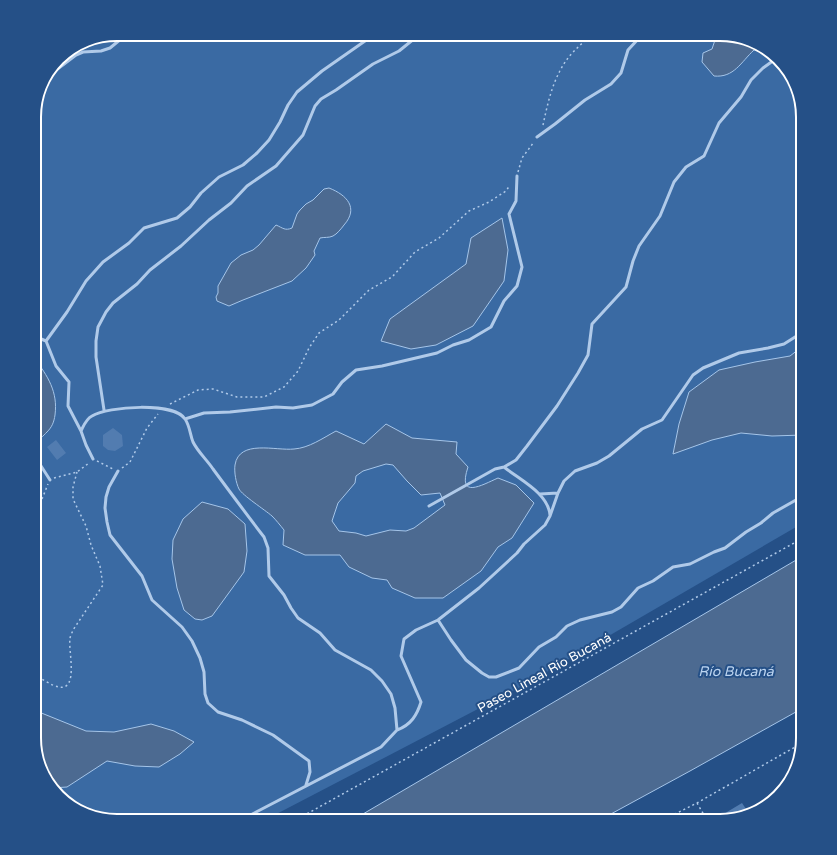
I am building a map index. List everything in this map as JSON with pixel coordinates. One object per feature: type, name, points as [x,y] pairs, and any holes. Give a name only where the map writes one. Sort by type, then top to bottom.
[{"type":"lane","points":[[60,67],[76,55],[83,52],[101,51],[110,48],[118,41]]},
{"type":"lane","points":[[46,341],[67,312],[86,281],[103,262],[129,243],[144,228],[177,218],[190,207],[201,193],[219,177],[243,165],[269,140],[288,105],[297,92],[322,70],[365,41]]},
{"type":"lane","points":[[104,410],[97,368],[96,342],[98,327],[113,302],[137,284],[150,270],[181,246],[209,220],[231,203],[251,183],[276,166],[302,135],[321,99],[373,64],[399,51],[411,41]]},
{"type":"lane","points":[[537,137],[585,100],[611,84],[622,73],[628,50],[636,41]]},
{"type":"lane","points":[[429,506],[495,469],[504,467],[516,460],[527,446],[557,406],[588,355],[592,324],[626,287],[639,246],[660,216],[674,182],[686,167],[704,156],[719,123],[740,97],[751,80],[772,62]]},
{"type":"lane","points":[[185,419],[204,413],[276,407],[293,408],[312,405],[333,394],[342,382],[356,370],[382,366],[437,353],[453,345],[469,340],[491,327],[504,301],[517,286],[522,267],[509,214],[516,200],[518,176]]},
{"type":"lane","points":[[252,814],[381,747],[397,730],[406,727],[418,712],[421,702],[401,656],[404,639],[416,630],[438,620],[479,588],[517,553],[524,544],[545,525],[564,481],[575,471],[603,460],[642,429],[662,420],[693,375],[703,368],[739,353],[784,344],[796,336]]},
{"type":"lane","points":[[41,339],[46,341],[56,366],[68,382],[68,406],[81,431],[93,460]]},
{"type":"lane","points":[[81,431],[86,421],[91,416],[104,410],[131,408],[161,409],[180,414],[185,419],[193,442],[264,537],[268,548],[269,576],[284,595],[298,618],[320,633],[335,650],[371,670],[382,681],[390,694],[395,708],[397,730]]},
{"type":"lane","points":[[41,466],[50,480]]},
{"type":"lane","points":[[504,467],[540,494],[550,508],[550,516]]},
{"type":"lane","points":[[118,471],[109,487],[106,497],[105,508],[110,535],[142,576],[152,600],[182,628],[192,641],[200,658],[204,672],[205,694],[208,703],[218,712],[242,720],[273,734],[309,761],[310,772],[306,785]]},
{"type":"lane","points":[[540,494],[558,493]]},
{"type":"lane","points":[[438,620],[466,660],[489,677],[496,677],[519,668],[539,647],[556,637],[568,626],[580,620],[612,612],[621,607],[638,588],[653,581],[673,567],[690,564],[725,548],[774,513],[796,500]]},
{"type":"path","points":[[543,127],[549,97],[561,70],[567,59],[585,41]]},
{"type":"path","points":[[41,502],[50,480],[77,472],[93,460],[118,471],[130,462],[147,428],[161,409],[198,390],[213,390],[237,397],[264,397],[284,387],[298,371],[309,348],[319,333],[339,320],[369,290],[392,277],[415,252],[439,238],[469,211],[489,202],[506,191],[518,176],[522,158],[537,137]]},
{"type":"path","points":[[41,678],[59,688],[64,687],[70,682],[72,674],[70,639],[73,630],[103,585],[100,566],[91,545],[86,526],[74,499],[73,487],[77,472]]},
{"type":"path","name":"Paseo Lineal Río Bucaná","points":[[307,814],[796,542]]},
{"type":"path","points":[[675,814],[796,747]]},
{"type":"path","points":[[697,803],[703,814]]},
{"type":"shaded area","points":[[112,41],[725,41],[735,42],[754,49],[774,63],[786,79],[792,92],[796,112],[796,527],[526,684],[276,814],[102,813],[83,806],[75,801],[63,792],[51,776],[45,763],[41,743],[41,112],[45,92],[49,83],[63,63],[79,51],[92,45]]},
{"type":"water","points":[[715,41],[725,41],[745,45],[757,51],[754,50],[732,72],[721,76],[714,76],[702,62],[703,53],[712,49]]},
{"type":"water","points":[[329,188],[346,198],[351,208],[351,213],[342,228],[336,234],[331,237],[320,238],[314,251],[315,255],[306,268],[292,281],[229,306],[217,301],[216,297],[218,293],[218,286],[231,263],[241,255],[253,250],[259,245],[276,225],[286,229],[292,228],[300,210],[324,189]]},
{"type":"water","points":[[502,218],[508,250],[504,281],[473,326],[436,345],[411,349],[381,341],[390,319],[466,264],[471,238]]},
{"type":"water","points":[[796,351],[796,435],[772,436],[741,433],[712,440],[673,454],[679,424],[689,392],[719,370],[790,356]]},
{"type":"water","points":[[41,367],[51,385],[56,407],[54,420],[47,432],[41,438]]},
{"type":"water","points":[[386,424],[412,438],[457,442],[456,454],[468,467],[465,477],[468,487],[473,488],[498,478],[516,485],[534,503],[512,538],[498,547],[481,571],[443,598],[415,598],[392,588],[387,580],[372,578],[349,567],[340,555],[305,555],[283,545],[284,530],[272,516],[241,492],[237,484],[235,465],[238,457],[243,452],[251,449],[294,449],[305,447],[336,431],[364,444]],"holes":[[[386,464],[393,465],[421,495],[440,493],[445,505],[414,528],[406,531],[390,530],[366,536],[339,531],[332,521],[338,503],[355,483],[356,476],[363,471]]]},
{"type":"water","points":[[202,502],[228,509],[245,524],[247,551],[244,572],[212,616],[202,620],[195,619],[184,610],[177,588],[172,559],[173,540],[183,519]]},
{"type":"water","name":"Río Bucaná","points":[[796,560],[796,712],[611,814],[363,814]]},
{"type":"water","points":[[41,713],[86,731],[114,732],[151,724],[174,731],[194,742],[180,754],[159,767],[135,766],[107,761],[67,787],[60,787],[51,776],[45,763],[41,743]]},
{"type":"building","points":[[113,428],[122,435],[123,446],[115,451],[108,450],[103,446],[103,435]]},
{"type":"building","points":[[56,440],[66,453],[57,460],[47,447]]},
{"type":"building","points":[[742,803],[746,809],[735,813],[724,814]]}]
